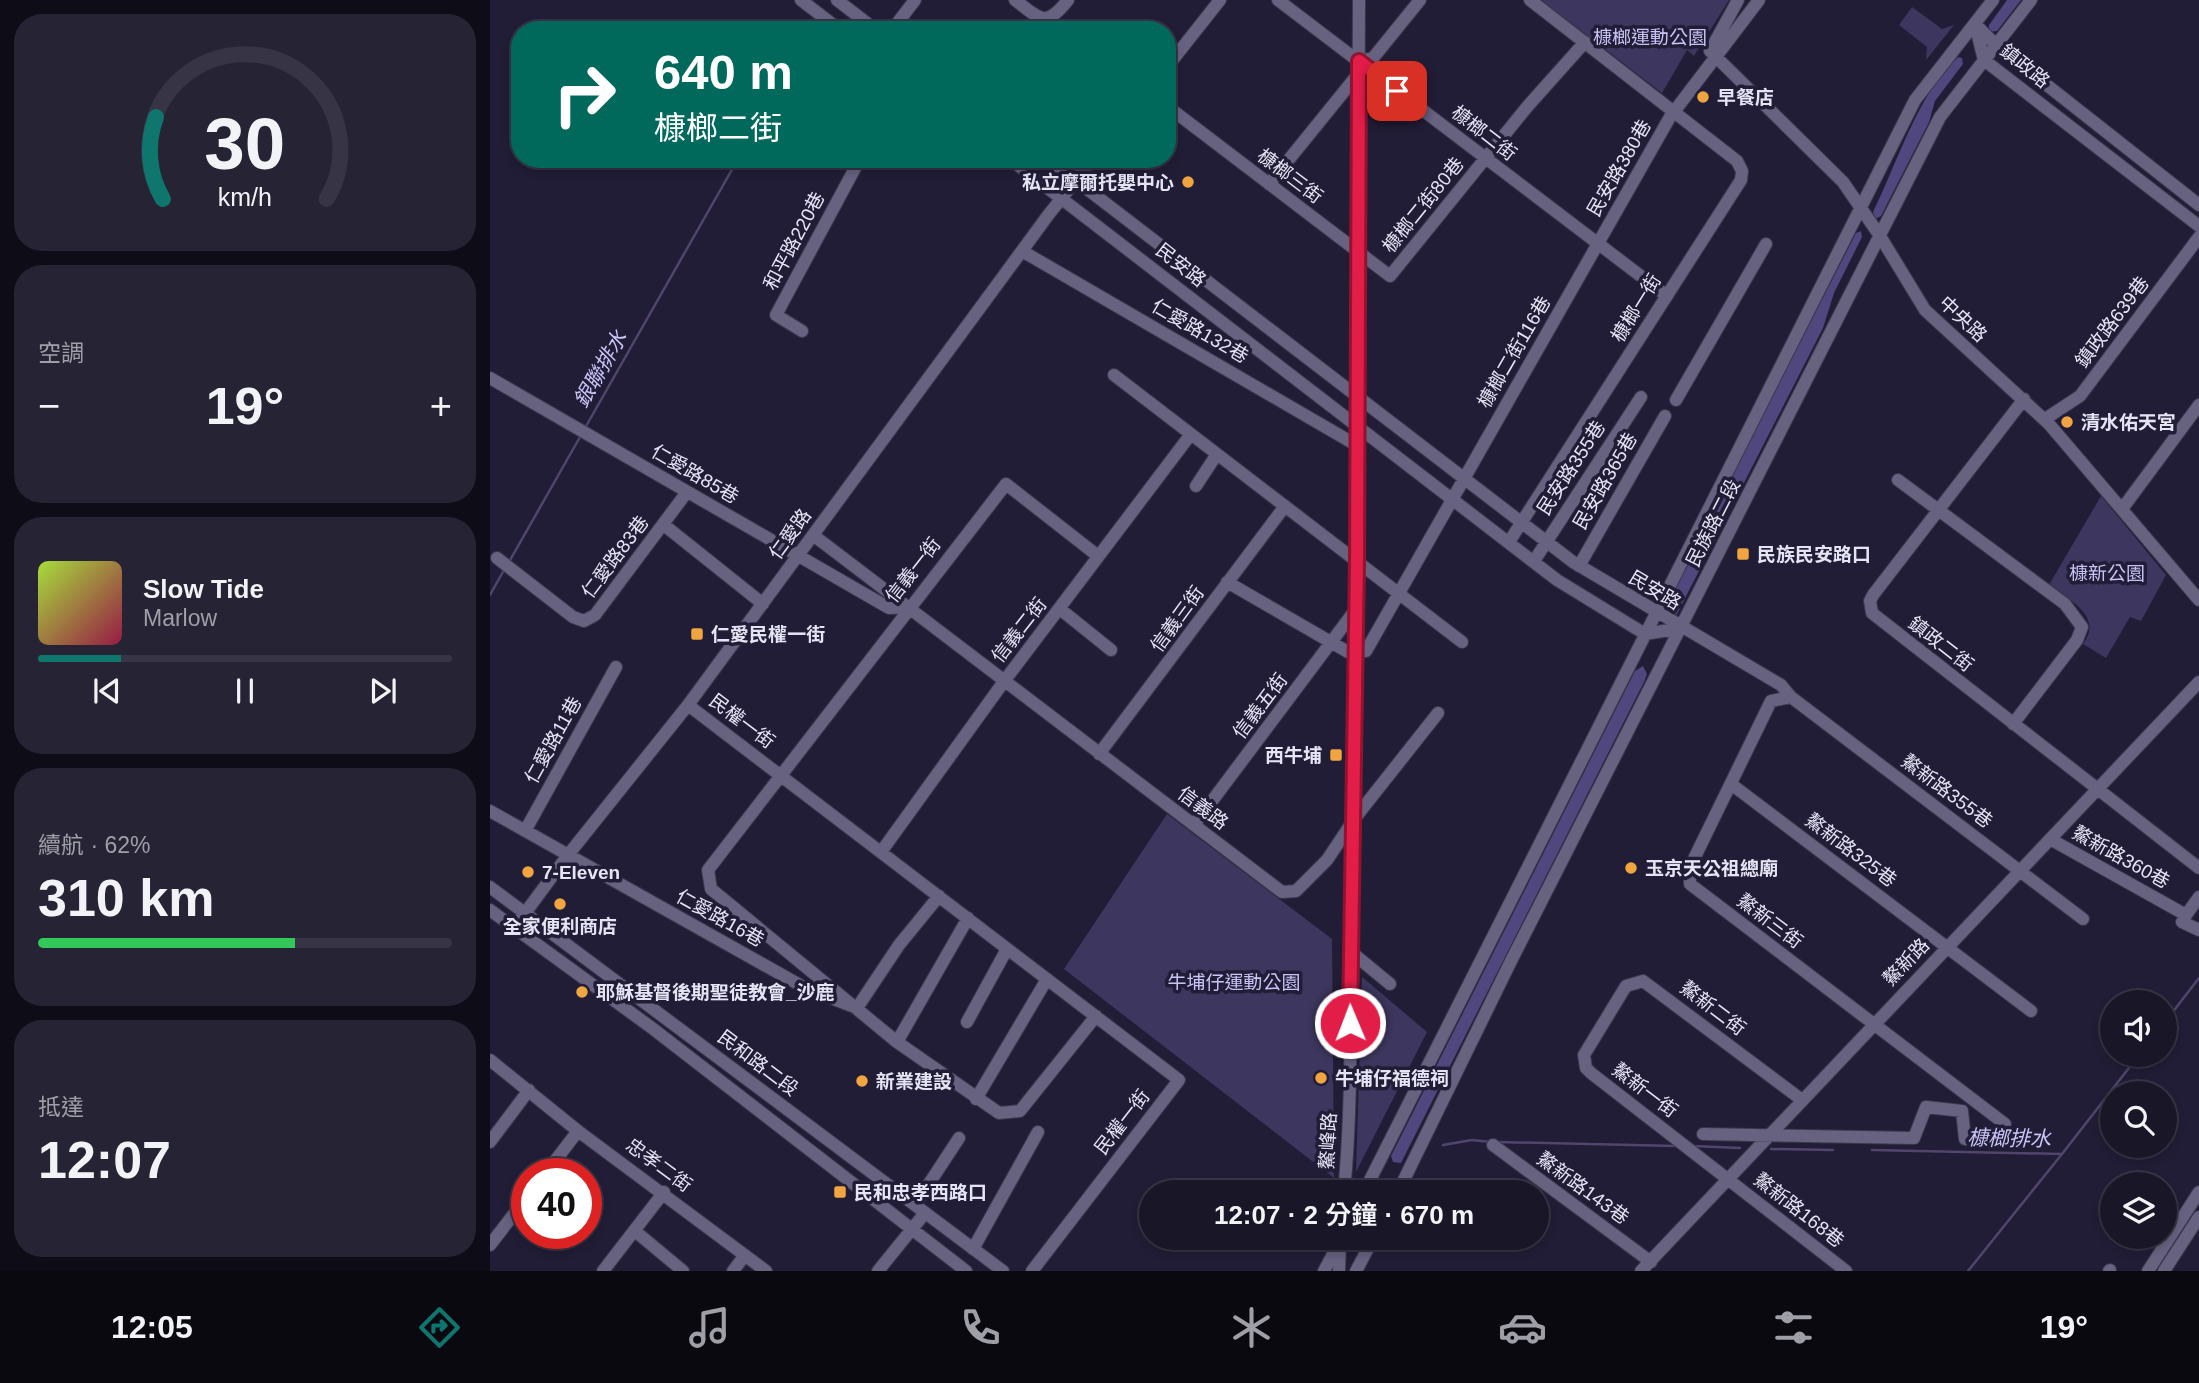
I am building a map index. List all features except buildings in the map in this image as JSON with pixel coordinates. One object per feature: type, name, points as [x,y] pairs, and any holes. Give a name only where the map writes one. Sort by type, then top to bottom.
[{"type":"street","points":[[801,0],[828,21]]},
{"type":"street","points":[[837,0],[864,21]]},
{"type":"street","points":[[899,21],[915,0]]},
{"type":"street","points":[[1015,0],[1038,18],[1047,20],[1055,16],[1068,0]]},
{"type":"street","points":[[1176,56],[1220,0]]},
{"type":"street","name":"槺榔二街","points":[[1278,0],[1359,67],[1485,158],[1667,296]]},
{"type":"street","name":"鰲峰路","points":[[1346,1180],[1351,1071],[1350,951],[1355,818],[1359,0]]},
{"type":"street","points":[[1269,184],[1359,67],[1373,58],[1420,0]]},
{"type":"street","name":"槺榔一街","points":[[1509,542],[1742,176],[1737,161],[1530,0]]},
{"type":"street","points":[[1715,56],[1710,51],[1738,0]]},
{"type":"street","points":[[1674,111],[1759,0]]},
{"type":"street","name":"民族路二段","points":[[1370,1180],[1915,100],[1993,0]]},
{"type":"street","name":"民族路二段","points":[[1404,1180],[1940,117],[2031,0]]},
{"type":"street","name":"鎮政路","points":[[1975,24],[1996,45],[2199,205]]},
{"type":"street","name":"鎮政路","points":[[1975,24],[1984,60],[2199,226]]},
{"type":"street","name":"槺榔二街80巷","points":[[1390,276],[1485,158],[1585,42]]},
{"type":"street","name":"中央路","points":[[1715,56],[1843,182],[1925,310],[2045,419],[2199,600]]},
{"type":"street","name":"民安路380巷","points":[[1597,243],[1674,111]]},
{"type":"street","name":"槺榔三街","points":[[1176,113],[1390,276]]},
{"type":"street","name":"和平路220巷","points":[[802,331],[776,315],[855,168]]},
{"type":"street","name":"民安路","points":[[1022,168],[1557,580],[1645,634],[1681,628]]},
{"type":"street","name":"民安路","points":[[1059,168],[1546,542],[1579,566],[1681,628]]},
{"type":"street","name":"仁愛路","points":[[514,928],[568,855],[688,705],[1086,168]]},
{"type":"street","name":"鎮政路639巷","points":[[2045,419],[2080,396],[2199,237]]},
{"type":"street","name":"槺榔二街116巷","points":[[1356,652],[1366,651],[1597,243]]},
{"type":"street","points":[[1676,400],[1766,244]]},
{"type":"street","name":"仁愛路132巷","points":[[1022,251],[1358,446]]},
{"type":"street","points":[[1114,375],[1462,642]]},
{"type":"street","name":"仁愛路85巷","points":[[490,378],[800,554]]},
{"type":"street","name":"民安路355巷","points":[[1534,561],[1641,397]]},
{"type":"street","name":"鎮政二街","points":[[2024,399],[1873,595],[1870,601],[1872,613],[2199,868]]},
{"type":"street","points":[[2122,509],[2199,405]]},
{"type":"street","name":"民安路365巷","points":[[1579,566],[1665,416]]},
{"type":"street","name":"信義二街","points":[[881,852],[1004,680],[1191,434]]},
{"type":"street","points":[[1196,486],[1217,454]]},
{"type":"street","points":[[1898,480],[2065,604],[2082,627],[2077,640],[2013,724]]},
{"type":"street","name":"信義一街","points":[[857,1008],[711,889],[708,870],[1006,484],[1098,556]]},
{"type":"street","name":"仁愛路83巷","points":[[503,563],[573,617],[584,621],[595,615],[687,492]]},
{"type":"street","name":"信義三街","points":[[1099,754],[1285,506]]},
{"type":"street","points":[[664,525],[763,604]]},
{"type":"street","name":"信義路","points":[[813,535],[1282,892],[1296,891],[1327,860],[1355,818],[1438,713]]},
{"type":"street","name":"信義路","points":[[800,554],[889,608],[909,607]]},
{"type":"street","points":[[1227,582],[1348,652],[1356,652]]},
{"type":"street","points":[[1060,608],[1111,650]]},
{"type":"street","name":"信義五街","points":[[1194,825],[1357,609]]},
{"type":"street","name":"鰲新路355巷","points":[[1681,628],[1781,685],[1791,696],[2083,919]]},
{"type":"street","name":"仁愛路11巷","points":[[525,831],[616,667]]},
{"type":"street","name":"鰲新路","points":[[1646,1266],[2199,682]]},
{"type":"street","name":"鰲新三街","points":[[1791,696],[1771,702],[1690,867],[1690,884],[2005,1124]]},
{"type":"street","name":"民權一街","points":[[688,705],[1179,1080],[1032,1271]]},
{"type":"street","name":"鰲新路325巷","points":[[1731,783],[2031,1011]]},
{"type":"street","points":[[490,811],[568,855]]},
{"type":"street","name":"鰲新路360巷","points":[[2050,839],[2186,915],[2182,922],[2199,930]]},
{"type":"street","name":"仁愛路16巷","points":[[568,855],[807,989],[857,1008]]},
{"type":"street","name":"民和路二段","points":[[490,887],[1003,1271]]},
{"type":"street","points":[[939,896],[899,945],[857,1008],[897,1041],[999,1113],[1020,1111],[1096,1016]]},
{"type":"street","points":[[2186,915],[2199,897]]},
{"type":"street","name":"民和路二段","points":[[490,910],[652,1028],[966,1271]]},
{"type":"street","points":[[897,1041],[968,918]]},
{"type":"street","points":[[967,1022],[1007,949]]},
{"type":"street","points":[[1350,951],[1390,984]]},
{"type":"street","points":[[976,1099],[1047,979]]},
{"type":"street","name":"鰲新二街","points":[[1607,1016],[1626,986],[1643,981],[1802,1100]]},
{"type":"street","name":"鰲新一街","points":[[1607,1016],[1584,1055],[1586,1068],[1728,1179]]},
{"type":"street","name":"忠孝二街","points":[[490,1060],[578,1131],[664,1192],[766,1271]]},
{"type":"street","points":[[490,1142],[529,1090]]},
{"type":"street","points":[[1703,1134],[1914,1138],[1926,1107],[1962,1111],[1965,1139],[1980,1138]]},
{"type":"street","points":[[557,1158],[578,1131]]},
{"type":"street","points":[[973,1249],[1038,1132]]},
{"type":"street","points":[[878,1271],[910,1229],[958,1138]]},
{"type":"street","name":"鰲新路143巷","points":[[1493,1145],[1646,1266]]},
{"type":"street","name":"鰲新路168巷","points":[[1728,1179],[1846,1271]]},
{"type":"street","points":[[603,1271],[664,1192]]},
{"type":"street","points":[[2148,1271],[2199,1192]]},
{"type":"street","points":[[490,1244],[511,1217]]},
{"type":"street","points":[[2164,1271],[2199,1217]]},
{"type":"street","points":[[635,1231],[683,1271]]},
{"type":"street","points":[[1324,1271],[1335,1250]]},
{"type":"street","points":[[1339,1271],[1340,1250]]},
{"type":"street","points":[[1356,1271],[1367,1250]]},
{"type":"street","points":[[733,1271],[745,1255]]},
{"type":"green space","name":"槺榔運動公園","points":[[1541,0],[1729,0],[1694,56],[1687,50],[1662,93]]},
{"type":"green space","points":[[1912,7],[1942,29],[1954,25],[1926,60],[1927,47],[1899,25]]},
{"type":"green space","name":"槺新公園","points":[[2101,496],[2166,575],[2141,621],[2130,617],[2106,658],[2083,644],[2088,634],[2087,617],[2074,603],[2049,585]]},
{"type":"green space","name":"牛埔仔運動公園","points":[[1167,814],[1332,939],[1334,1178],[1064,969]]},
{"type":"green space","points":[[1362,977],[1427,1032],[1356,1172]]},
{"type":"shaded area","points":[[2007,0],[2021,0],[1997,31],[1989,32],[1989,25]]},
{"type":"shaded area","points":[[1958,57],[1962,58],[1963,64],[1935,101],[1929,122],[1881,216],[1875,219],[1873,212],[1910,129],[1932,88]]},
{"type":"shaded area","points":[[1861,231],[1862,237],[1834,293],[1823,328],[1677,614],[1674,616],[1667,613],[1678,581],[1856,233]]},
{"type":"shaded area","points":[[1643,666],[1647,674],[1644,682],[1401,1163],[1393,1162],[1391,1156],[1635,671]]},
{"type":"waterway","name":"銀聯排水","points":[[585,428],[733,168]]},
{"type":"waterway","name":"銀聯排水","points":[[509,562],[580,437]]},
{"type":"waterway","name":"銀聯排水","points":[[490,595],[504,570]]},
{"type":"waterway","name":"槺榔排水","points":[[2177,1006],[2199,978]]},
{"type":"waterway","name":"槺榔排水","points":[[1872,1150],[2062,1154],[2130,1067]]},
{"type":"waterway","name":"槺榔排水","points":[[1443,1145],[1472,1140],[1491,1142]]},
{"type":"waterway","name":"槺榔排水","points":[[1497,1142],[1676,1146]]},
{"type":"waterway","name":"槺榔排水","points":[[1693,1146],[1740,1148]]},
{"type":"waterway","name":"槺榔排水","points":[[1771,1149],[1833,1150]]},
{"type":"waterway","points":[[1968,1271],[2062,1154]]},
{"type":"place","name":"早餐店","points":[[1703,97]]},
{"type":"place","name":"私立摩爾托嬰中心","points":[[1188,182]]},
{"type":"place","name":"清水佑天宮","points":[[2067,422]]},
{"type":"place","name":"民族民安路口","points":[[1743,554]]},
{"type":"place","name":"仁愛民權一街","points":[[697,634]]},
{"type":"place","name":"西牛埔","points":[[1336,755]]},
{"type":"place","name":"玉京天公祖總廟","points":[[1631,868]]},
{"type":"place","name":"7-Eleven","points":[[528,872]]},
{"type":"place","name":"全家便利商店","points":[[560,904]]},
{"type":"place","name":"耶穌基督後期聖徒教會_沙鹿","points":[[582,992]]},
{"type":"place","name":"牛埔仔福德祠","points":[[1321,1078]]},
{"type":"place","name":"新業建設","points":[[862,1081]]},
{"type":"place","name":"民和忠孝西路口","points":[[840,1192]]},
{"type":"route","points":[[1350,1023],[1359,426],[1359,61],[1397,91]]}]
